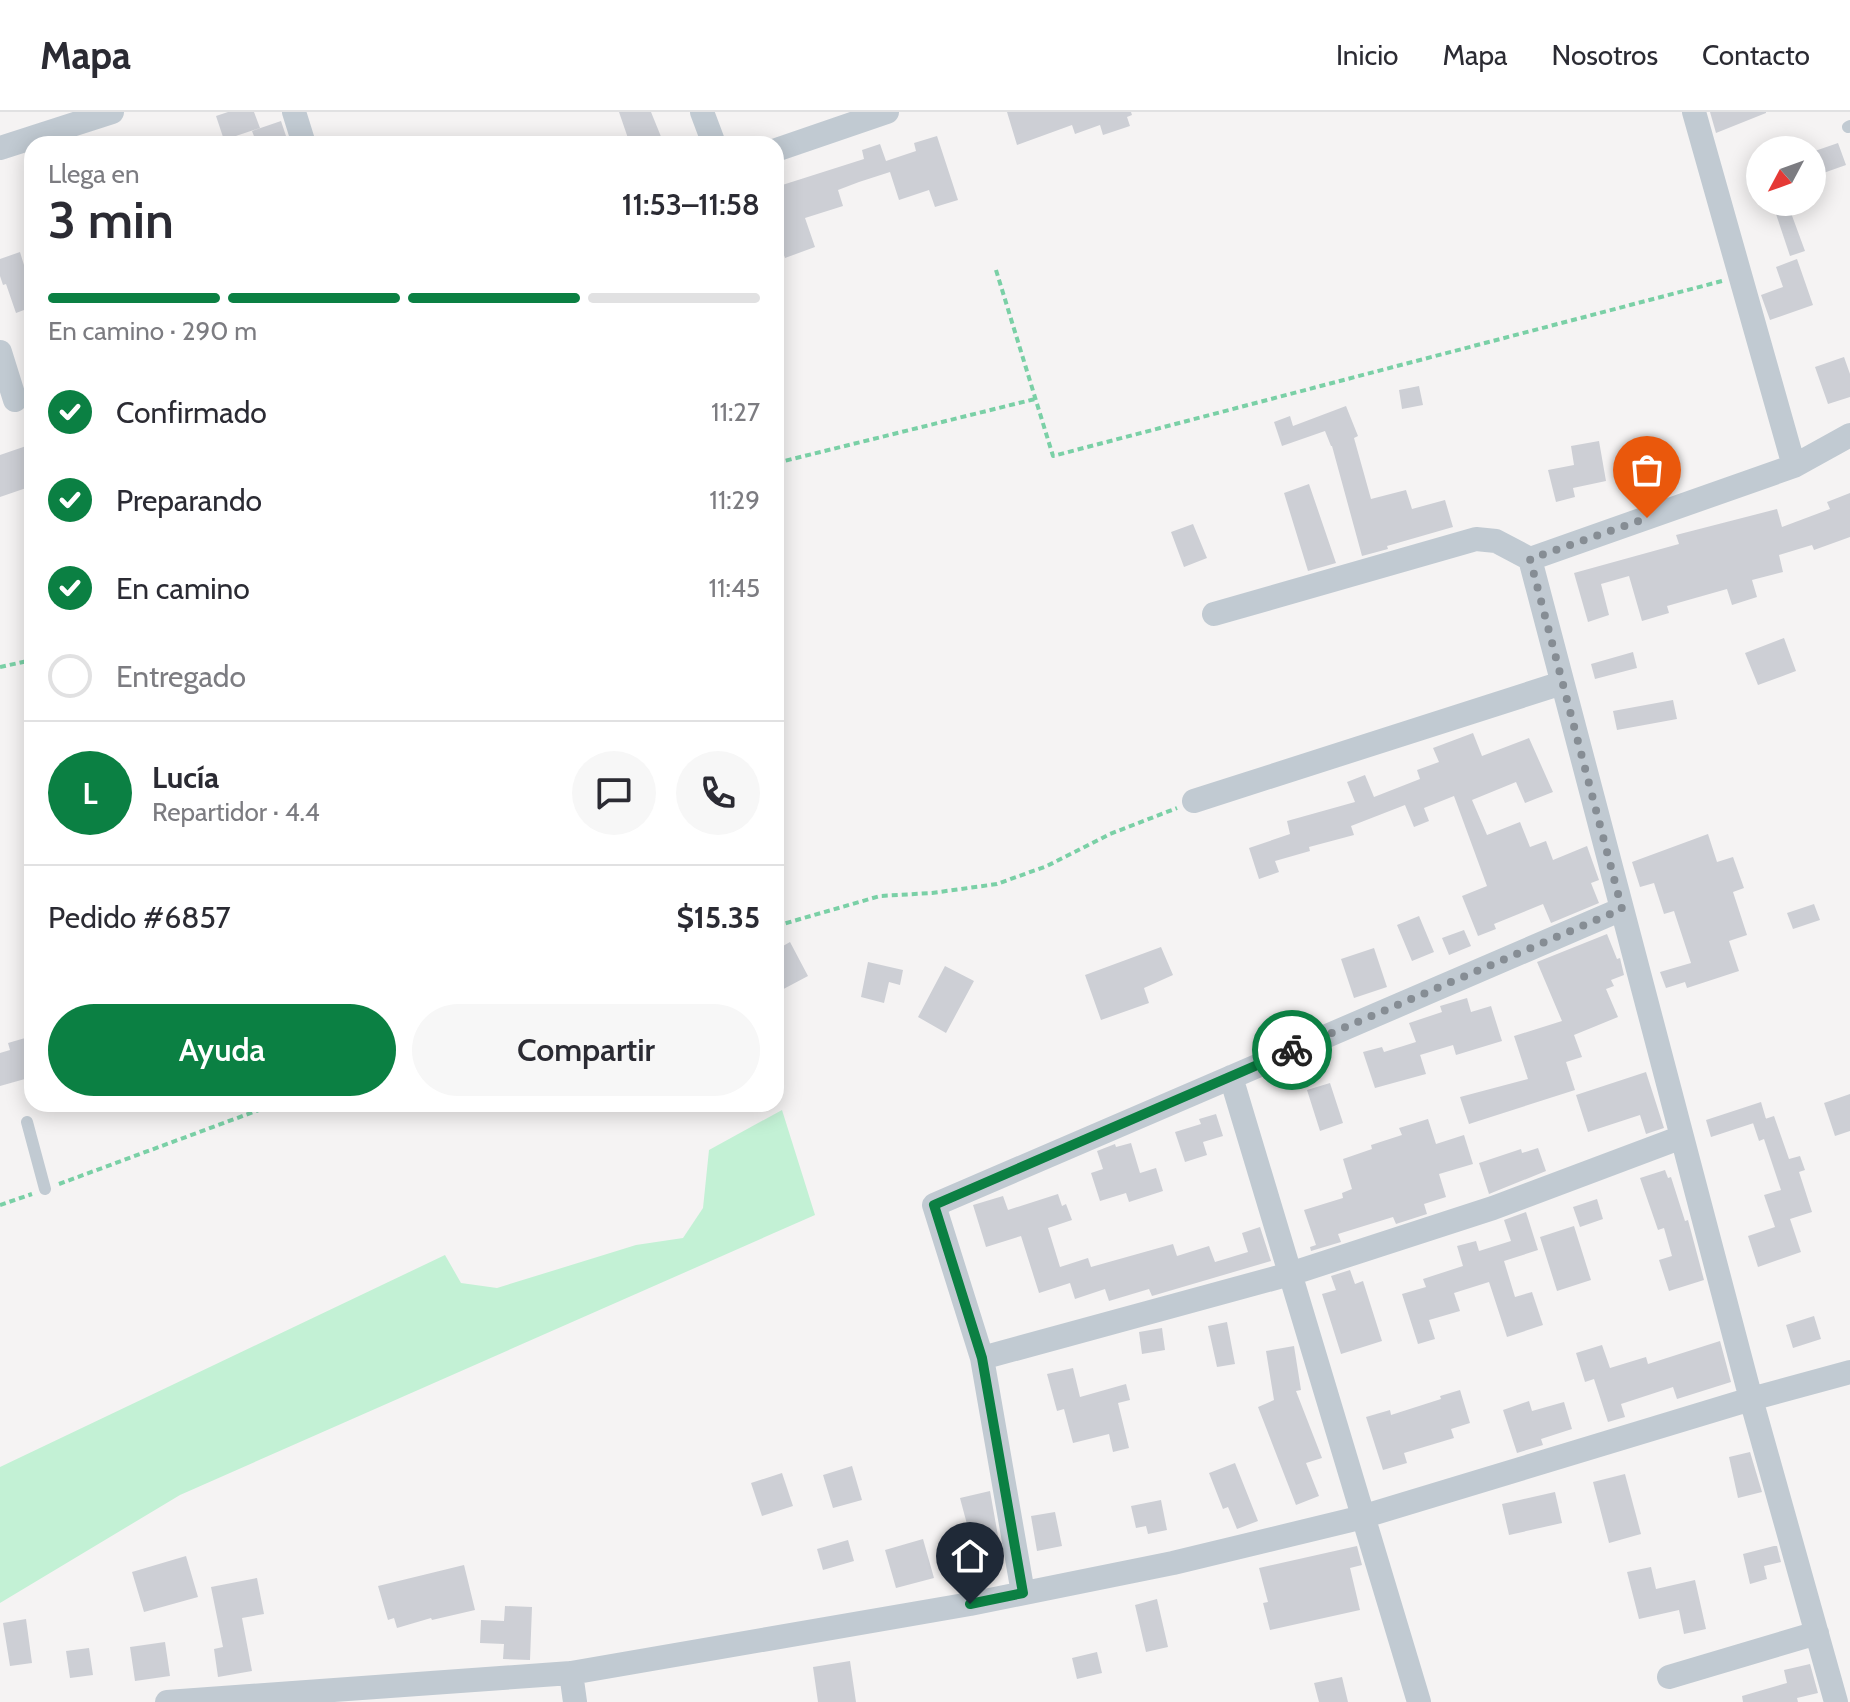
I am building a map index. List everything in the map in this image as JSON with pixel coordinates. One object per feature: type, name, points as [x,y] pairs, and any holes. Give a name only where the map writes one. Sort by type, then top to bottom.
[{"type":"street","points":[[37,136],[112,112]]},
{"type":"street","points":[[294,112],[302,136]]},
{"type":"street","points":[[702,112],[711,136]]},
{"type":"street","points":[[784,147],[887,112]]},
{"type":"street","points":[[1694,112],[1794,466]]},
{"type":"street","points":[[0,148],[24,140]]},
{"type":"street","points":[[0,352],[16,400]]},
{"type":"street","points":[[1214,614],[1476,539],[1496,541],[1530,559],[1794,466],[1850,435]]},
{"type":"street","points":[[1530,559],[1751,1399],[1836,1702]]},
{"type":"street","points":[[1194,801],[1562,683]]},
{"type":"street","points":[[1023,1593],[982,1358],[934,1205],[1622,909]]},
{"type":"street","points":[[1231,1077],[1419,1702]]},
{"type":"street","points":[[982,1358],[1290,1274],[1493,1208],[1682,1137]]},
{"type":"street","points":[[167,1702],[288,1698],[571,1673],[1023,1593],[1173,1563],[1365,1516],[1850,1372]]},
{"type":"street","points":[[1669,1677],[1817,1633]]},
{"type":"street","points":[[571,1673],[575,1702]]},
{"type":"lane","points":[[27,1122],[45,1189]]},
{"type":"path","points":[[996,270],[1053,456],[1739,276]]},
{"type":"path","points":[[784,461],[1035,399]]},
{"type":"path","points":[[0,667],[24,662]]},
{"type":"path","points":[[784,924],[880,896],[997,884],[1047,866],[1110,834],[1194,801]]},
{"type":"path","points":[[0,1205],[253,1112]]},
{"type":"green space","points":[[783,1112],[815,1215],[180,1495],[0,1603],[0,1467],[445,1255],[461,1283],[497,1288],[636,1245],[683,1238],[703,1208],[709,1150]]},
{"type":"building","points":[[228,112],[254,112],[260,128],[236,136],[223,136],[216,116]]},
{"type":"building","points":[[619,112],[651,112],[661,136],[627,136]]},
{"type":"building","points":[[1007,112],[1131,112],[1132,115],[1127,117],[1130,126],[1103,135],[1100,125],[1075,134],[1072,125],[1017,145]]},
{"type":"building","points":[[1710,112],[1766,112],[1766,113],[1716,133]]},
{"type":"building","points":[[281,121],[286,136],[254,136],[252,131]]},
{"type":"building","points":[[937,136],[958,200],[935,207],[929,190],[899,200],[890,172],[859,182],[838,190],[843,206],[805,218],[815,247],[785,258],[784,184],[864,159],[862,150],[880,144],[886,161],[916,151],[914,143]]},
{"type":"building","points":[[1838,143],[1846,165],[1826,172],[1826,147]]},
{"type":"building","points":[[1777,216],[1792,216],[1805,251],[1790,256]]},
{"type":"building","points":[[20,252],[24,265],[24,310],[16,313],[0,276],[0,259]]},
{"type":"building","points":[[1797,259],[1813,305],[1770,320],[1761,295],[1783,287],[1776,267]]},
{"type":"building","points":[[1844,357],[1850,374],[1850,397],[1828,404],[1815,367]]},
{"type":"building","points":[[1419,386],[1423,405],[1402,409],[1399,390]]},
{"type":"building","points":[[1346,406],[1358,436],[1354,438],[1371,499],[1406,490],[1412,509],[1445,500],[1453,527],[1362,556],[1332,446],[1325,431],[1282,446],[1274,422],[1290,416],[1293,426]]},
{"type":"building","points":[[1599,441],[1606,481],[1573,488],[1575,497],[1556,502],[1548,470],[1574,465],[1571,446]]},
{"type":"building","points":[[24,447],[24,489],[0,497],[0,455]]},
{"type":"building","points":[[1309,484],[1336,563],[1308,571],[1284,493]]},
{"type":"building","points":[[1850,493],[1850,537],[1814,550],[1812,545],[1779,555],[1783,572],[1752,580],[1757,597],[1732,605],[1727,589],[1667,606],[1669,613],[1642,621],[1629,576],[1601,584],[1609,615],[1588,622],[1574,573],[1679,544],[1676,535],[1777,509],[1782,527],[1830,509],[1827,502]]},
{"type":"building","points":[[1193,524],[1207,558],[1184,567],[1171,532]]},
{"type":"building","points":[[1784,638],[1796,671],[1758,685],[1745,653]]},
{"type":"building","points":[[1633,652],[1637,668],[1595,679],[1591,664]]},
{"type":"building","points":[[1673,700],[1677,719],[1617,730],[1613,711]]},
{"type":"building","points":[[1473,733],[1482,756],[1529,738],[1553,792],[1525,803],[1516,782],[1472,800],[1487,835],[1520,822],[1530,847],[1546,841],[1553,860],[1587,846],[1599,880],[1591,883],[1599,903],[1551,923],[1543,904],[1494,924],[1496,929],[1478,936],[1462,896],[1487,886],[1454,796],[1424,808],[1429,821],[1414,827],[1405,805],[1351,826],[1354,835],[1309,847],[1310,851],[1275,861],[1279,872],[1259,879],[1249,848],[1290,834],[1287,821],[1355,802],[1347,782],[1365,775],[1374,797],[1420,779],[1417,770],[1439,762],[1433,748]]},
{"type":"building","points":[[1708,834],[1717,862],[1733,857],[1744,888],[1733,892],[1747,935],[1729,941],[1739,971],[1687,988],[1685,982],[1666,988],[1660,972],[1691,963],[1674,911],[1664,914],[1654,883],[1640,887],[1632,862]]},
{"type":"building","points":[[1814,904],[1820,920],[1793,929],[1787,913]]},
{"type":"building","points":[[1419,916],[1434,952],[1412,961],[1397,925]]},
{"type":"building","points":[[1464,930],[1471,946],[1449,955],[1442,938]]},
{"type":"building","points":[[1607,934],[1617,959],[1620,958],[1624,975],[1611,980],[1614,986],[1606,989],[1618,1017],[1574,1035],[1582,1057],[1566,1062],[1575,1090],[1469,1124],[1460,1097],[1528,1079],[1514,1036],[1562,1021],[1537,962]]},
{"type":"building","points":[[790,942],[808,976],[784,989],[784,945]]},
{"type":"building","points":[[1161,947],[1173,975],[1144,988],[1149,1003],[1101,1020],[1085,975]]},
{"type":"building","points":[[1374,948],[1387,987],[1354,998],[1341,959]]},
{"type":"building","points":[[868,962],[903,970],[900,985],[889,982],[884,1003],[861,997]]},
{"type":"building","points":[[945,966],[974,981],[946,1033],[918,1017]]},
{"type":"building","points":[[1467,998],[1471,1012],[1491,1006],[1502,1041],[1456,1055],[1453,1045],[1420,1055],[1426,1074],[1375,1088],[1363,1052],[1382,1047],[1384,1052],[1416,1042],[1409,1023],[1442,1012],[1440,1006]]},
{"type":"building","points":[[24,1038],[24,1079],[0,1086],[0,1053],[10,1050],[8,1043]]},
{"type":"building","points":[[1646,1072],[1664,1128],[1646,1134],[1640,1115],[1588,1132],[1576,1095]]},
{"type":"building","points":[[1330,1083],[1343,1123],[1320,1131],[1307,1090]]},
{"type":"building","points":[[1850,1094],[1850,1131],[1835,1136],[1824,1103]]},
{"type":"building","points":[[1761,1102],[1766,1119],[1711,1137],[1706,1120]]},
{"type":"building","points":[[1216,1114],[1223,1136],[1203,1142],[1207,1155],[1185,1162],[1175,1132],[1201,1124],[1199,1119]]},
{"type":"building","points":[[1774,1116],[1789,1159],[1800,1156],[1805,1170],[1799,1172],[1812,1212],[1790,1219],[1801,1252],[1758,1267],[1748,1236],[1775,1227],[1764,1195],[1781,1190],[1764,1139],[1759,1141],[1753,1123]]},
{"type":"building","points":[[1428,1119],[1436,1144],[1464,1135],[1473,1164],[1439,1174],[1446,1197],[1424,1204],[1427,1214],[1396,1224],[1393,1217],[1338,1234],[1341,1242],[1311,1251],[1310,1247],[1316,1245],[1304,1210],[1343,1198],[1342,1193],[1352,1189],[1343,1159],[1372,1149],[1371,1145],[1402,1135],[1399,1128]]},
{"type":"building","points":[[1131,1143],[1140,1173],[1156,1168],[1163,1191],[1129,1202],[1126,1193],[1100,1201],[1091,1173],[1103,1169],[1097,1151],[1115,1144],[1116,1147]]},
{"type":"building","points":[[1538,1148],[1546,1171],[1489,1194],[1479,1163],[1521,1149],[1522,1153]]},
{"type":"building","points":[[1665,1170],[1668,1178],[1671,1177],[1685,1221],[1688,1220],[1704,1280],[1669,1291],[1659,1260],[1672,1256],[1664,1228],[1658,1230],[1640,1178]]},
{"type":"building","points":[[1058,1194],[1072,1220],[1048,1228],[1060,1267],[1088,1258],[1091,1267],[1173,1244],[1177,1256],[1209,1246],[1215,1262],[1248,1252],[1242,1233],[1260,1227],[1271,1261],[1152,1296],[1149,1289],[1109,1301],[1105,1289],[1075,1299],[1070,1283],[1039,1293],[1021,1236],[986,1247],[973,1205],[1003,1196],[1008,1210]]},
{"type":"building","points":[[1597,1199],[1603,1219],[1580,1227],[1573,1207]]},
{"type":"building","points":[[1526,1212],[1538,1250],[1504,1261],[1515,1297],[1532,1292],[1543,1325],[1507,1337],[1489,1282],[1454,1293],[1460,1311],[1429,1320],[1435,1339],[1418,1344],[1402,1294],[1426,1287],[1423,1279],[1463,1266],[1457,1246],[1476,1241],[1479,1251],[1511,1241],[1504,1220]]},
{"type":"building","points":[[1574,1226],[1591,1280],[1557,1291],[1540,1237]]},
{"type":"building","points":[[1350,1270],[1355,1284],[1363,1281],[1382,1341],[1341,1354],[1322,1294],[1336,1290],[1331,1276]]},
{"type":"building","points":[[1814,1316],[1821,1339],[1793,1348],[1786,1325]]},
{"type":"building","points":[[1227,1322],[1235,1364],[1217,1367],[1208,1326]]},
{"type":"building","points":[[1162,1328],[1165,1350],[1142,1354],[1139,1332]]},
{"type":"building","points":[[1720,1341],[1731,1382],[1677,1399],[1673,1387],[1621,1404],[1625,1417],[1608,1422],[1594,1379],[1585,1382],[1576,1353],[1602,1345],[1610,1368],[1646,1357],[1648,1364]]},
{"type":"building","points":[[1294,1346],[1301,1390],[1296,1391],[1322,1458],[1306,1463],[1319,1496],[1296,1505],[1258,1407],[1274,1400],[1266,1351]]},
{"type":"building","points":[[1073,1368],[1080,1397],[1126,1384],[1130,1400],[1118,1403],[1129,1448],[1113,1452],[1109,1434],[1073,1443],[1064,1409],[1057,1411],[1047,1374]]},
{"type":"building","points":[[1460,1390],[1470,1423],[1451,1429],[1454,1438],[1404,1453],[1407,1463],[1383,1470],[1366,1417],[1390,1410],[1391,1415]]},
{"type":"building","points":[[1529,1401],[1532,1411],[1564,1402],[1572,1429],[1541,1439],[1543,1445],[1517,1453],[1503,1410]]},
{"type":"building","points":[[1750,1452],[1762,1492],[1738,1498],[1729,1457]]},
{"type":"building","points":[[1235,1463],[1258,1521],[1237,1529],[1228,1507],[1223,1509],[1209,1473]]},
{"type":"building","points":[[852,1466],[862,1500],[833,1508],[823,1475]]},
{"type":"building","points":[[782,1473],[793,1506],[762,1516],[751,1483]]},
{"type":"building","points":[[1625,1474],[1641,1534],[1609,1543],[1593,1482]]},
{"type":"building","points":[[990,1491],[998,1536],[972,1543],[960,1498]]},
{"type":"building","points":[[1555,1492],[1562,1523],[1509,1535],[1502,1504]]},
{"type":"building","points":[[1161,1500],[1167,1530],[1148,1534],[1146,1526],[1136,1528],[1131,1506]]},
{"type":"building","points":[[1055,1512],[1062,1546],[1037,1551],[1031,1516]]},
{"type":"building","points":[[923,1539],[934,1578],[896,1588],[885,1550]]},
{"type":"building","points":[[848,1540],[854,1561],[823,1570],[817,1549]]},
{"type":"building","points":[[1357,1546],[1362,1565],[1350,1568],[1360,1610],[1270,1630],[1263,1603],[1268,1602],[1259,1568]]},
{"type":"building","points":[[1777,1546],[1781,1562],[1764,1566],[1767,1579],[1750,1584],[1743,1554]]},
{"type":"building","points":[[186,1556],[198,1597],[144,1612],[132,1572]]},
{"type":"building","points":[[464,1565],[475,1610],[397,1628],[394,1618],[388,1620],[378,1586]]},
{"type":"building","points":[[1651,1567],[1656,1589],[1695,1580],[1706,1629],[1684,1634],[1679,1610],[1639,1619],[1627,1572]]},
{"type":"building","points":[[257,1578],[264,1614],[242,1618],[252,1671],[218,1677],[214,1649],[223,1647],[211,1587]]},
{"type":"building","points":[[1157,1599],[1168,1647],[1146,1652],[1135,1605]]},
{"type":"building","points":[[505,1606],[532,1607],[530,1660],[503,1659],[504,1644],[480,1643],[481,1620],[504,1621]]},
{"type":"building","points":[[26,1619],[32,1663],[10,1666],[3,1623]]},
{"type":"building","points":[[165,1642],[170,1676],[135,1681],[130,1647]]},
{"type":"building","points":[[89,1648],[93,1675],[70,1678],[66,1651]]},
{"type":"building","points":[[1097,1652],[1102,1673],[1077,1679],[1072,1658]]},
{"type":"building","points":[[850,1661],[856,1702],[818,1702],[813,1667]]},
{"type":"building","points":[[1810,1664],[1818,1693],[1797,1698],[1798,1702],[1743,1702],[1742,1696],[1787,1683],[1784,1670]]},
{"type":"building","points":[[1342,1677],[1348,1702],[1319,1702],[1314,1683]]},
{"type":"way so far","points":[[1292,1050],[1622,909],[1530,559],[1647,518]]},
{"type":"route","points":[[970,1604],[1023,1593],[982,1358],[934,1205],[1292,1050]]}]
